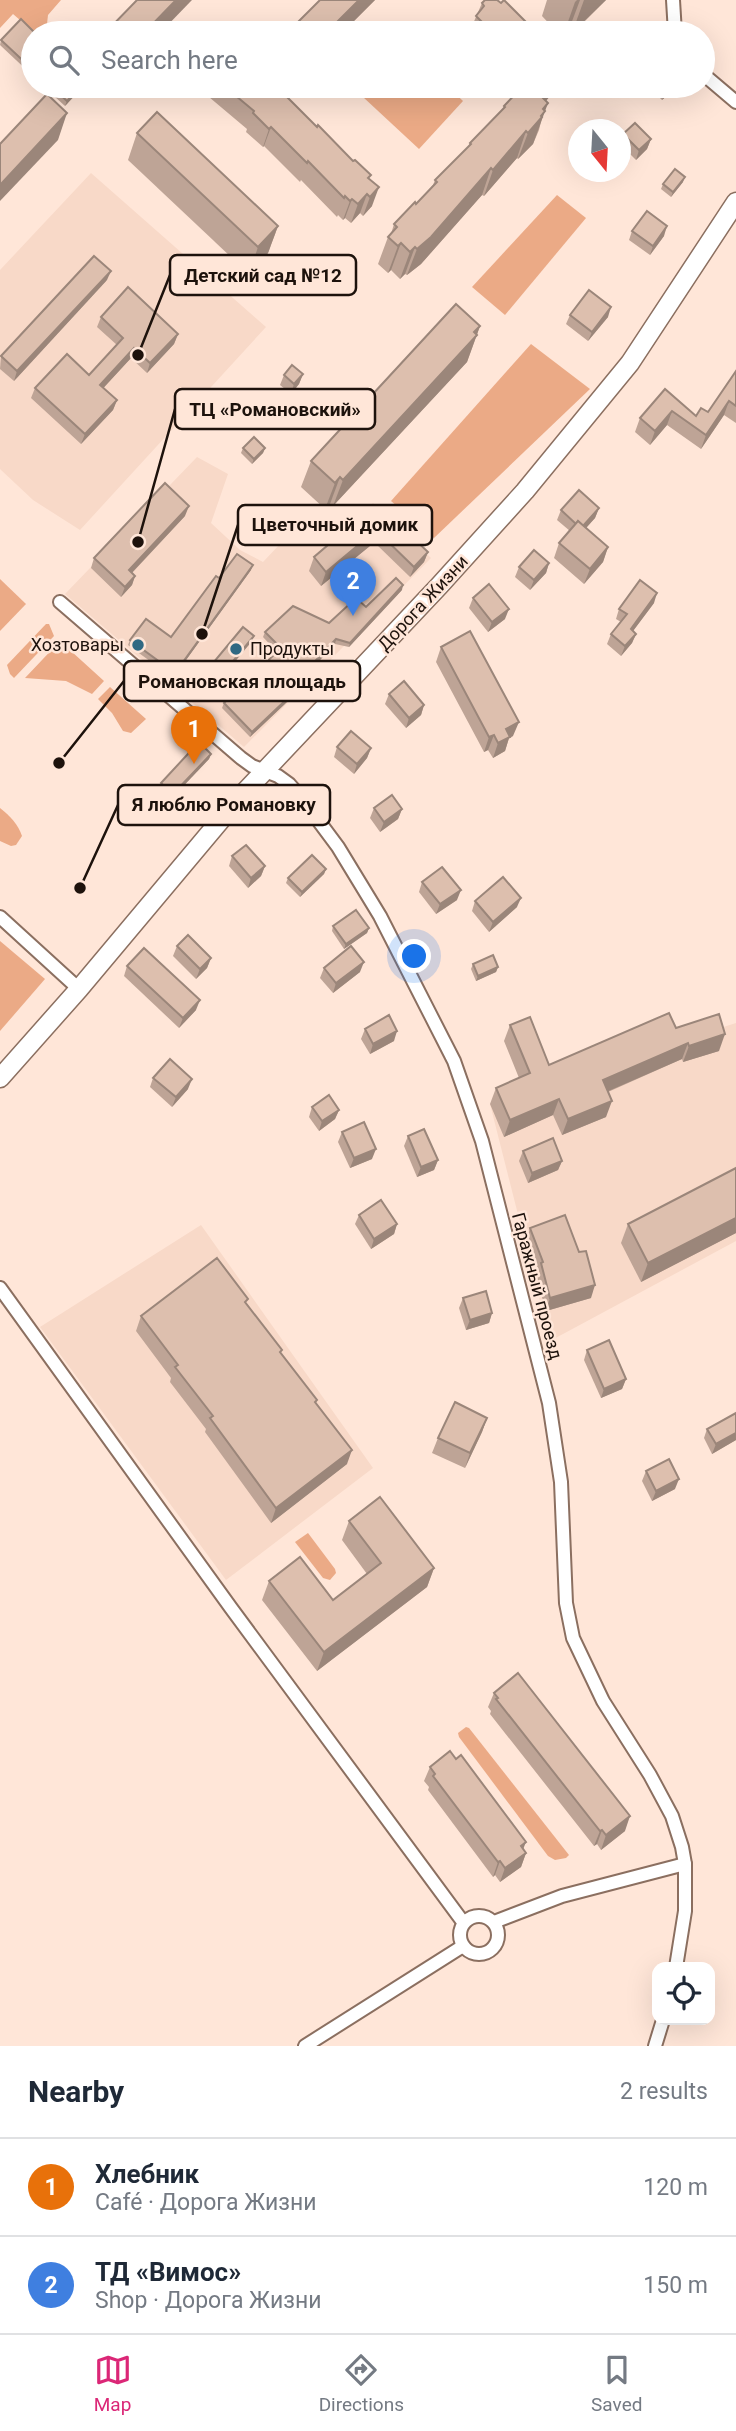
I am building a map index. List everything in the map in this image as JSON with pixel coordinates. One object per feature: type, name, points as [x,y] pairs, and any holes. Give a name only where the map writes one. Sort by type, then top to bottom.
[{"type":"main road","name":"Дорога Жизни","points":[[0,1078],[79,989],[240,797],[525,491],[631,363],[736,202]]},
{"type":"street","points":[[673,0],[674,21]]},
{"type":"street","points":[[715,84],[736,102]]},
{"type":"street","name":"Гаражный проезд","points":[[60,602],[241,758],[252,766],[278,776],[303,800],[338,847],[380,916],[454,1061],[482,1141],[549,1403],[561,1482],[566,1603],[573,1638],[603,1701],[650,1775],[672,1816],[682,1847],[685,1864],[685,1911],[677,1962]]},
{"type":"street","points":[[0,917],[79,989]]},
{"type":"street","points":[[0,1288],[239,1619],[463,1922]]},
{"type":"street","points":[[495,1922],[562,1896],[685,1864]]},
{"type":"street","points":[[473,1917],[485,1917],[495,1922],[497,1942],[491,1950],[481,1954],[471,1952],[463,1946],[459,1938],[463,1922],[473,1917]]},
{"type":"street","points":[[305,2046],[463,1946]]},
{"type":"street","points":[[655,2046],[661,2025]]},
{"type":"shaded area","points":[[0,0],[61,0],[48,15],[47,21],[21,21],[13,14],[0,28]]},
{"type":"shaded area","points":[[364,98],[460,98],[463,101],[419,149]]},
{"type":"shaded area","points":[[91,173],[266,327],[80,530],[33,500],[0,469],[0,270]]},
{"type":"shaded area","points":[[557,195],[586,218],[505,315],[472,287]]},
{"type":"shaded area","points":[[531,344],[590,389],[434,538],[391,501]]},
{"type":"shaded area","points":[[197,457],[228,474],[211,523],[240,550],[263,562],[299,524],[335,512],[361,515],[373,503],[431,558],[244,747],[65,594]]},
{"type":"shaded area","points":[[0,579],[26,604],[0,631]]},
{"type":"shaded area","points":[[49,624],[54,636],[14,678],[7,665]]},
{"type":"shaded area","points":[[60,641],[104,681],[92,694],[66,681],[25,678]]},
{"type":"shaded area","points":[[110,687],[146,719],[131,733],[123,731],[112,713],[98,699]]},
{"type":"shaded area","points":[[0,808],[13,820],[22,836],[16,845],[11,846],[0,841]]},
{"type":"shaded area","points":[[0,941],[45,979],[0,1031]]},
{"type":"shaded area","points":[[736,1023],[736,1241],[550,1341],[490,1104],[663,1029],[670,1044]]},
{"type":"shaded area","points":[[201,1225],[373,1468],[226,1580],[40,1327]]},
{"type":"shaded area","points":[[308,1533],[335,1569],[336,1573],[330,1580],[323,1578],[295,1542]]},
{"type":"shaded area","points":[[466,1727],[569,1855],[566,1858],[555,1860],[548,1856],[459,1737],[458,1733]]},
{"type":"building","points":[[137,0],[176,0],[156,21],[117,21]]},
{"type":"building","points":[[320,0],[359,0],[338,21],[299,21]]},
{"type":"building","points":[[485,0],[497,0],[501,3],[504,0],[525,21],[481,21],[476,16],[484,6],[482,3]]},
{"type":"building","points":[[21,19],[23,21],[21,59],[1,40]]},
{"type":"building","points":[[43,98],[51,98],[67,113],[0,185],[0,144]]},
{"type":"building","points":[[238,98],[288,98],[371,175],[368,178],[379,187],[370,197],[367,194],[358,204],[345,196],[344,198],[308,161],[307,163],[271,127],[269,129]]},
{"type":"building","points":[[512,98],[543,98],[548,103],[543,109],[545,111],[542,117],[528,133],[526,131],[493,170],[491,168],[431,237],[410,252],[401,243],[398,246],[388,237],[397,227],[394,224],[437,182],[435,180]]},
{"type":"building","points":[[157,112],[278,226],[258,247],[137,133]]},
{"type":"building","points":[[635,123],[651,139],[639,150],[631,142],[631,127]]},
{"type":"building","points":[[675,169],[685,177],[673,192],[663,184]]},
{"type":"building","points":[[647,211],[667,226],[653,246],[632,231]]},
{"type":"building","points":[[94,256],[111,271],[17,371],[1,356]]},
{"type":"building","points":[[128,287],[178,334],[150,363],[134,348],[100,385],[117,400],[85,434],[35,388],[67,354],[89,375],[123,338],[101,317]]},
{"type":"building","points":[[589,290],[611,307],[592,332],[570,315]]},
{"type":"building","points":[[456,304],[480,326],[474,332],[477,335],[343,480],[340,477],[335,483],[311,461]]},
{"type":"building","points":[[292,365],[303,374],[294,384],[284,375]]},
{"type":"building","points":[[736,371],[736,406],[729,401],[706,435],[672,411],[655,431],[640,418],[665,389],[696,416],[701,408],[708,412]]},
{"type":"building","points":[[254,437],[265,448],[254,459],[243,448]]},
{"type":"building","points":[[165,483],[189,506],[129,570],[135,576],[125,587],[94,558]]},
{"type":"building","points":[[579,490],[599,508],[583,526],[578,521],[576,524],[561,510]]},
{"type":"building","points":[[368,511],[381,526],[326,572],[314,557]]},
{"type":"building","points":[[393,519],[428,552],[414,567],[379,533]]},
{"type":"building","points":[[578,521],[608,547],[590,569],[559,543]]},
{"type":"building","points":[[534,550],[549,563],[534,580],[519,567]]},
{"type":"building","points":[[237,554],[253,565],[175,673],[130,640],[146,619],[171,637],[216,576],[219,578]]},
{"type":"building","points":[[396,578],[403,585],[350,643],[336,639],[304,673],[309,678],[252,732],[224,703],[281,648],[265,632],[293,606],[329,623],[356,598],[366,607]]},
{"type":"building","points":[[640,580],[657,593],[631,629],[636,634],[625,646],[611,634],[627,614],[619,609]]},
{"type":"building","points":[[489,584],[509,609],[492,622],[473,598]]},
{"type":"building","points":[[243,627],[254,636],[204,696],[193,687]]},
{"type":"building","points":[[470,631],[519,722],[506,729],[510,737],[498,743],[494,735],[489,737],[441,647]]},
{"type":"building","points":[[404,681],[424,705],[409,718],[389,694]]},
{"type":"building","points":[[351,731],[371,748],[357,764],[337,747]]},
{"type":"building","points":[[199,742],[211,754],[173,794],[161,783]]},
{"type":"building","points":[[392,795],[402,809],[384,822],[374,808]]},
{"type":"building","points":[[246,845],[265,866],[251,878],[232,856]]},
{"type":"building","points":[[312,855],[326,869],[302,892],[288,878]]},
{"type":"building","points":[[442,867],[461,890],[440,904],[422,882]]},
{"type":"building","points":[[503,877],[521,898],[493,922],[475,901]]},
{"type":"building","points":[[356,910],[369,928],[346,944],[333,926]]},
{"type":"building","points":[[188,935],[211,958],[200,969],[177,946]]},
{"type":"building","points":[[351,946],[364,962],[336,983],[324,968]]},
{"type":"building","points":[[144,948],[200,1000],[183,1018],[127,966]]},
{"type":"building","points":[[493,955],[498,967],[478,976],[473,964]]},
{"type":"building","points":[[669,1013],[676,1028],[719,1014],[725,1034],[689,1046],[688,1043],[603,1080],[612,1101],[568,1119],[559,1099],[510,1120],[496,1088],[530,1073],[510,1025],[530,1017],[549,1065]]},
{"type":"building","points":[[389,1015],[397,1031],[373,1044],[365,1029]]},
{"type":"building","points":[[170,1059],[192,1079],[176,1097],[153,1078]]},
{"type":"building","points":[[329,1095],[339,1110],[322,1121],[312,1107]]},
{"type":"building","points":[[364,1122],[376,1149],[354,1158],[342,1132]]},
{"type":"building","points":[[424,1129],[438,1160],[421,1167],[408,1136]]},
{"type":"building","points":[[553,1138],[562,1161],[532,1173],[523,1151]]},
{"type":"building","points":[[736,1168],[736,1218],[648,1263],[628,1224]]},
{"type":"building","points":[[381,1200],[397,1224],[374,1239],[359,1215]]},
{"type":"building","points":[[565,1215],[579,1252],[586,1251],[595,1285],[550,1298],[541,1263],[543,1262],[530,1228]]},
{"type":"building","points":[[217,1258],[248,1299],[245,1302],[282,1350],[280,1352],[317,1400],[315,1402],[352,1450],[276,1508],[210,1418],[213,1416],[175,1367],[178,1365],[141,1316]]},
{"type":"building","points":[[486,1291],[492,1313],[470,1320],[463,1298]]},
{"type":"building","points":[[609,1340],[626,1379],[604,1389],[587,1350]]},
{"type":"building","points":[[455,1402],[487,1418],[470,1453],[438,1438]]},
{"type":"building","points":[[736,1413],[736,1433],[716,1444],[707,1429]]},
{"type":"building","points":[[669,1459],[679,1479],[656,1491],[646,1471]]},
{"type":"building","points":[[380,1497],[434,1568],[324,1652],[269,1581],[300,1557],[333,1600],[381,1563],[349,1521]]},
{"type":"building","points":[[518,1673],[630,1816],[606,1835],[600,1831],[496,1699],[498,1698],[494,1693]]},
{"type":"building","points":[[450,1751],[456,1759],[461,1755],[526,1842],[521,1846],[526,1853],[505,1868],[433,1776],[435,1774],[430,1767]]},
{"type":"place","name":"Детский сад №12","points":[[138,355]]},
{"type":"place","name":"ТЦ «Романовский»","points":[[138,542]]},
{"type":"place","name":"ТД «Вимос»","points":[[353,616]]},
{"type":"place","name":"Цветочный домик","points":[[202,634]]},
{"type":"place","name":"Хозтовары","points":[[138,645]]},
{"type":"place","name":"Продукты","points":[[236,649]]},
{"type":"place","name":"Романовская площадь","points":[[59,763]]},
{"type":"place","name":"Хлебник","points":[[194,764]]},
{"type":"place","name":"Я люблю Романовку","points":[[80,888]]}]
